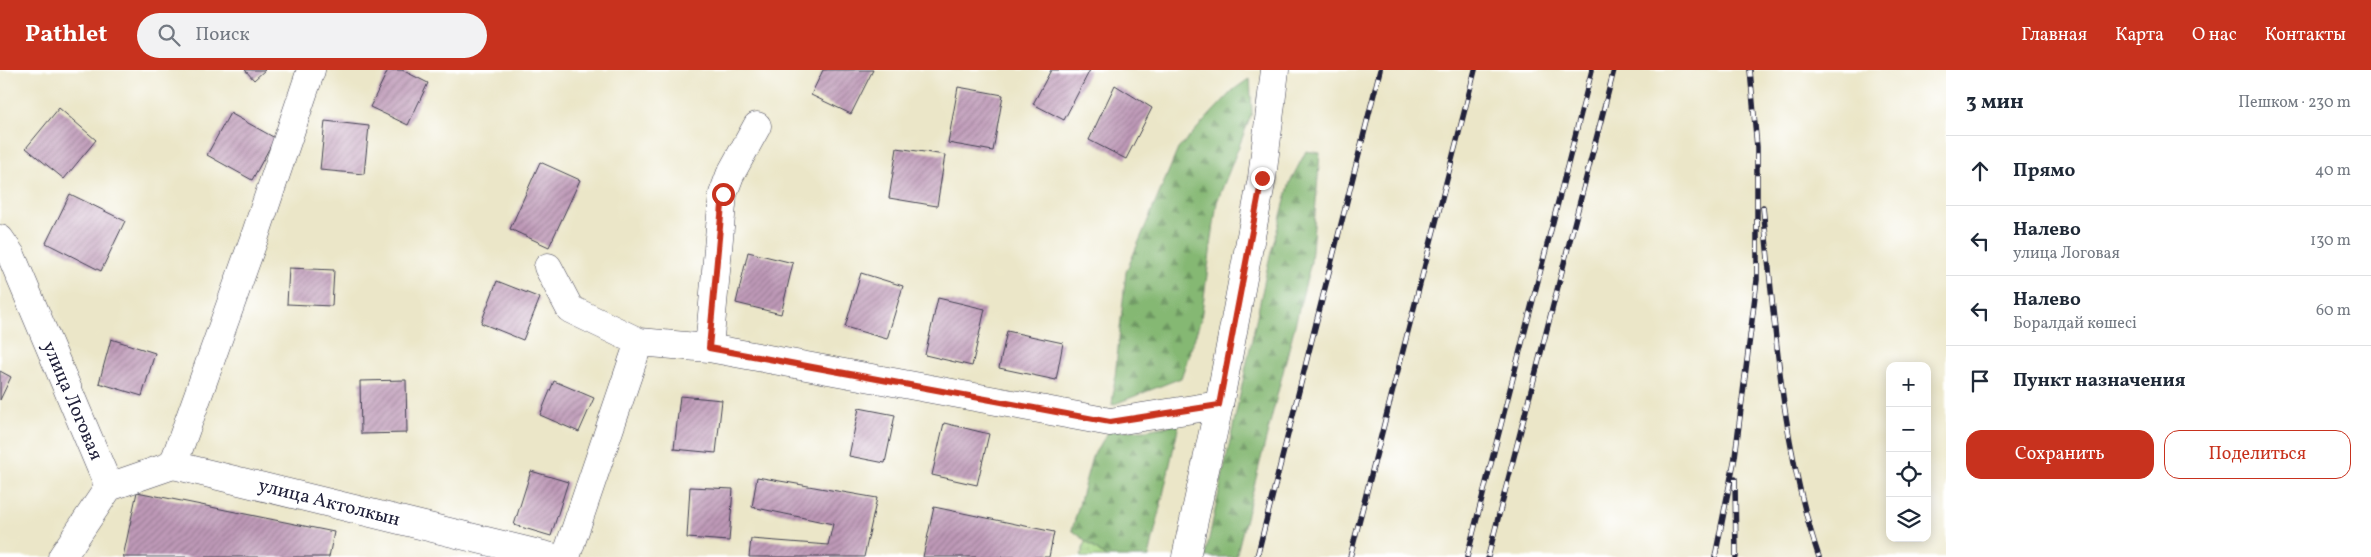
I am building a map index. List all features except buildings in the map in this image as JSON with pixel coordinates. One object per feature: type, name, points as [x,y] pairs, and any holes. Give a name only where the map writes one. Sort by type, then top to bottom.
[{"type":"street","points":[[62,557],[109,487],[174,465],[311,70]]},
{"type":"street","points":[[1186,557],[1219,405],[1262,178],[1276,70]]},
{"type":"street","points":[[709,348],[723,194],[730,175],[757,126]]},
{"type":"street","name":"улица Логовая","points":[[0,239],[11,255],[109,487]]},
{"type":"street","points":[[548,267],[570,309],[639,342],[709,348],[1110,422],[1219,405]]},
{"type":"street","points":[[566,557],[639,342]]},
{"type":"street","name":"улица Актолкын","points":[[174,465],[552,557]]},
{"type":"green space","points":[[1250,78],[1252,113],[1217,202],[1201,319],[1181,378],[1112,405],[1126,272],[1178,149],[1233,90]]},
{"type":"green space","points":[[1306,151],[1320,153],[1311,262],[1236,557],[1205,557],[1269,260],[1290,182]]},
{"type":"green space","points":[[1179,424],[1149,557],[1106,557],[1072,530],[1092,457],[1109,431],[1146,430]]},
{"type":"green space","points":[[1085,541],[1106,557],[1081,557]]},
{"type":"railway","points":[[1257,557],[1380,70]]},
{"type":"railway","points":[[1350,557],[1475,70]]},
{"type":"railway","points":[[1467,557],[1592,70]]},
{"type":"railway","points":[[1488,557],[1614,70]]},
{"type":"railway","points":[[1715,557],[1735,457],[1757,280],[1757,147],[1750,70]]},
{"type":"railway","points":[[1763,207],[1776,340],[1788,428],[1806,515],[1819,557]]},
{"type":"railway","points":[[1735,479],[1736,557]]},
{"type":"route","points":[[723,194],[709,348],[1110,422],[1219,405],[1262,178]]}]
